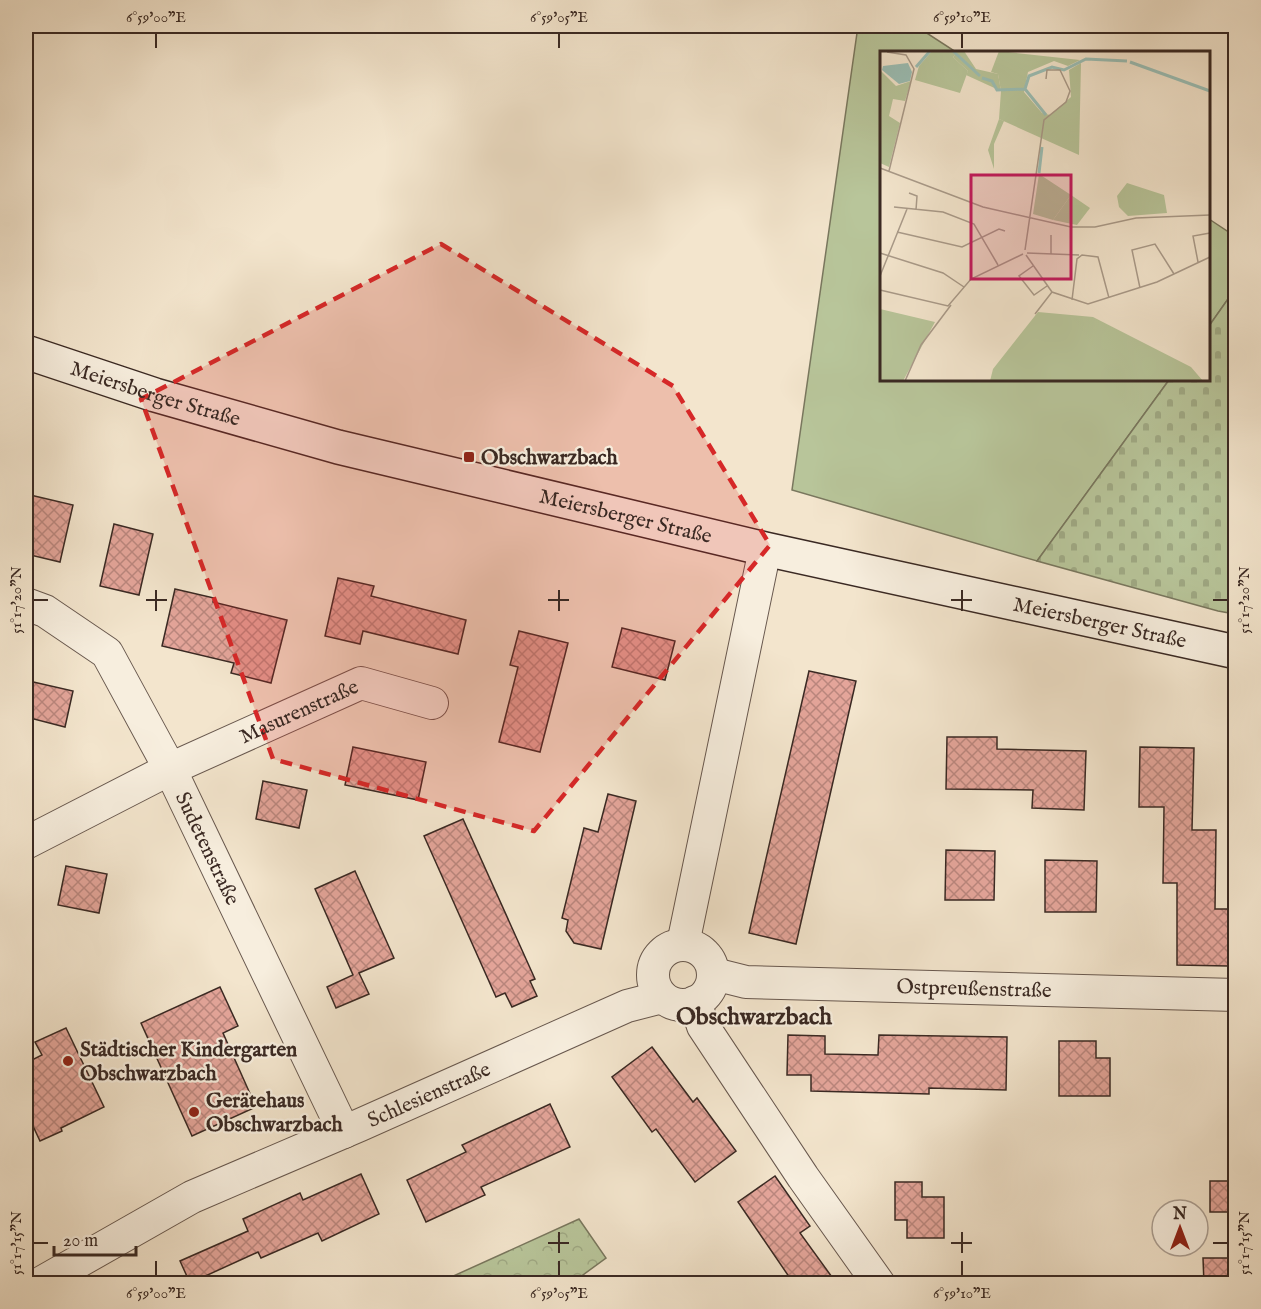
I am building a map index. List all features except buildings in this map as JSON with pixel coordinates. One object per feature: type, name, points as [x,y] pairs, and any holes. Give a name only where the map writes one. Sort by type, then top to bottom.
[{"type":"main road","name":"Meiersberger Straße","points":[[26,352],[155,394],[338,447],[765,549],[1236,652]]},
{"type":"street","points":[[683,944],[765,549]]},
{"type":"street","name":"Sudetenstraße","points":[[26,604],[45,611],[107,653],[170,769],[344,1132]]},
{"type":"street","name":"Masurenstraße","points":[[26,843],[170,769],[360,683],[432,703]]},
{"type":"street","points":[[683,944],[695,947],[704,953],[711,963],[714,974],[711,987],[705,996],[684,1005],[662,997],[652,975],[661,954],[683,944]]},
{"type":"street","name":"Ostpreußenstraße","points":[[714,974],[746,982],[1236,995]]},
{"type":"street","name":"Schlesienstraße","points":[[39,1284],[192,1197],[627,1006],[662,997]]},
{"type":"street","points":[[695,1002],[703,1026],[803,1177],[879,1284]]},
{"type":"highlighted area","points":[[441,244],[673,386],[770,545],[534,831],[273,759],[141,399]]},
{"type":"green space","points":[[858,26],[916,26],[954,51],[880,51],[880,381],[1168,381],[1037,561],[792,490]]},
{"type":"green space","points":[[1210,220],[1236,237],[1235,289],[1210,325]]},
{"type":"green space","points":[[1235,289],[1235,614],[1037,561],[1168,381],[1210,381],[1210,325]]},
{"type":"green space","points":[[579,1219],[606,1258],[572,1283],[438,1283]]},
{"type":"place","name":"Obschwarzbach","points":[[469,457]]},
{"type":"place","name":"Städtischer Kindergarten Obschwarzbach","points":[[68,1061]]},
{"type":"place","name":"Gerätehaus Obschwarzbach","points":[[194,1112]]},
{"type":"district","name":"Obschwarzbach","points":[[754,1016]]}]
